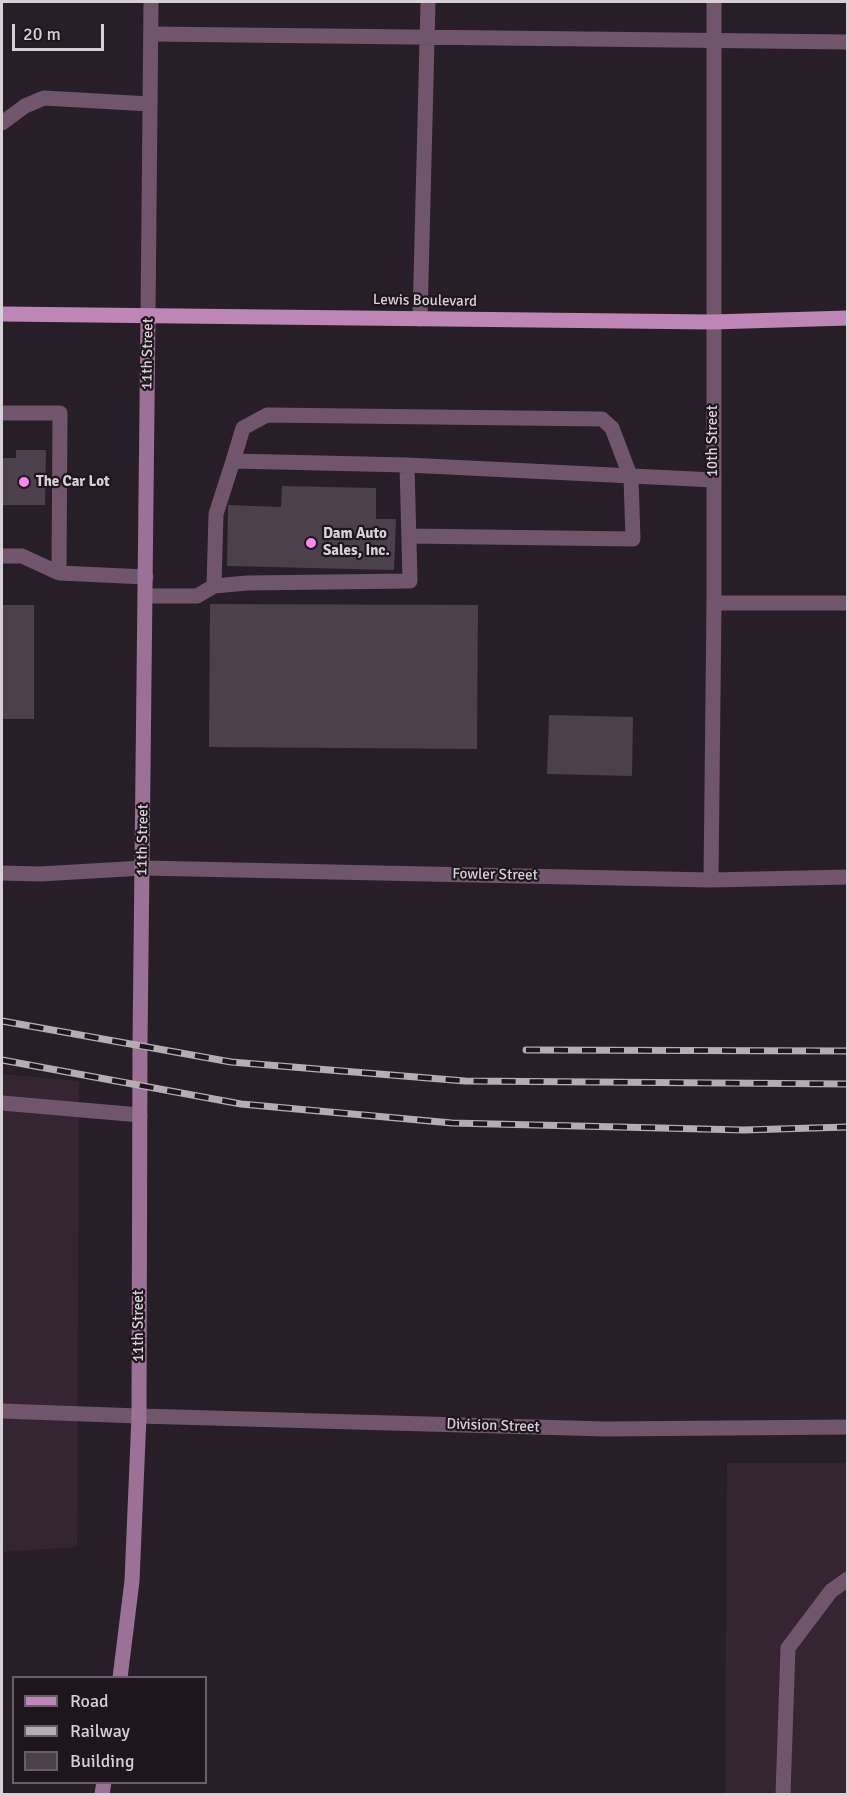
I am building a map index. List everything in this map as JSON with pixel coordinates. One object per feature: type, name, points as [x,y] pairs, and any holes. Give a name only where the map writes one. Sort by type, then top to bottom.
[{"type":"main road","name":"Lewis Boulevard","points":[[2,314],[712,322],[848,318]]},
{"type":"main road","name":"11th Street","points":[[120,1676],[132,1581],[139,1416],[148,316]]},
{"type":"street","name":"11th Street","points":[[148,316],[151,2]]},
{"type":"street","points":[[420,319],[428,2]]},
{"type":"street","name":"10th Street","points":[[711,880],[714,603],[712,322],[714,2]]},
{"type":"street","points":[[151,34],[848,42]]},
{"type":"street","points":[[2,123],[25,106],[44,98],[150,104]]},
{"type":"street","points":[[2,413],[60,413],[59,573]]},
{"type":"street","points":[[214,586],[216,514],[243,428],[267,415],[602,418],[612,428],[631,478],[633,539],[409,536]]},
{"type":"street","points":[[233,460],[407,465],[631,478],[714,480]]},
{"type":"street","points":[[145,596],[197,596],[214,586],[247,583],[410,581],[407,465]]},
{"type":"street","points":[[2,556],[22,556],[59,573],[146,577]]},
{"type":"street","points":[[714,603],[848,603]]},
{"type":"street","name":"Fowler Street","points":[[2,873],[40,874],[143,868],[711,880],[848,878]]},
{"type":"street","points":[[2,1103],[140,1115]]},
{"type":"street","name":"Division Street","points":[[2,1411],[606,1429],[848,1427]]},
{"type":"street","points":[[783,1794],[788,1648],[831,1592],[848,1579]]},
{"type":"shaded area","points":[[2,1074],[79,1081],[77,1547],[2,1552]]},
{"type":"shaded area","points":[[727,1463],[847,1463],[847,1794],[725,1794]]},
{"type":"building","name":"The Car Lot","points":[[16,450],[46,450],[45,505],[2,505],[2,458],[16,458]]},
{"type":"building","name":"Dam Auto Sales, Inc.","points":[[282,486],[376,488],[376,519],[396,519],[394,570],[227,566],[228,505],[281,507]]},
{"type":"building","points":[[210,604],[478,605],[477,749],[209,747]]},
{"type":"building","points":[[2,605],[34,605],[34,719],[2,719]]},
{"type":"building","points":[[549,715],[633,717],[632,776],[547,774]]},
{"type":"railway","points":[[2,1021],[231,1062],[465,1081],[848,1084]]},
{"type":"railway","points":[[526,1050],[848,1051]]},
{"type":"railway","points":[[2,1060],[241,1104],[452,1123],[744,1130],[848,1127]]},
{"type":"place","name":"The Car Lot","points":[[24,482]]},
{"type":"place","name":"Dam Auto Sales, Inc.","points":[[311,543]]}]
